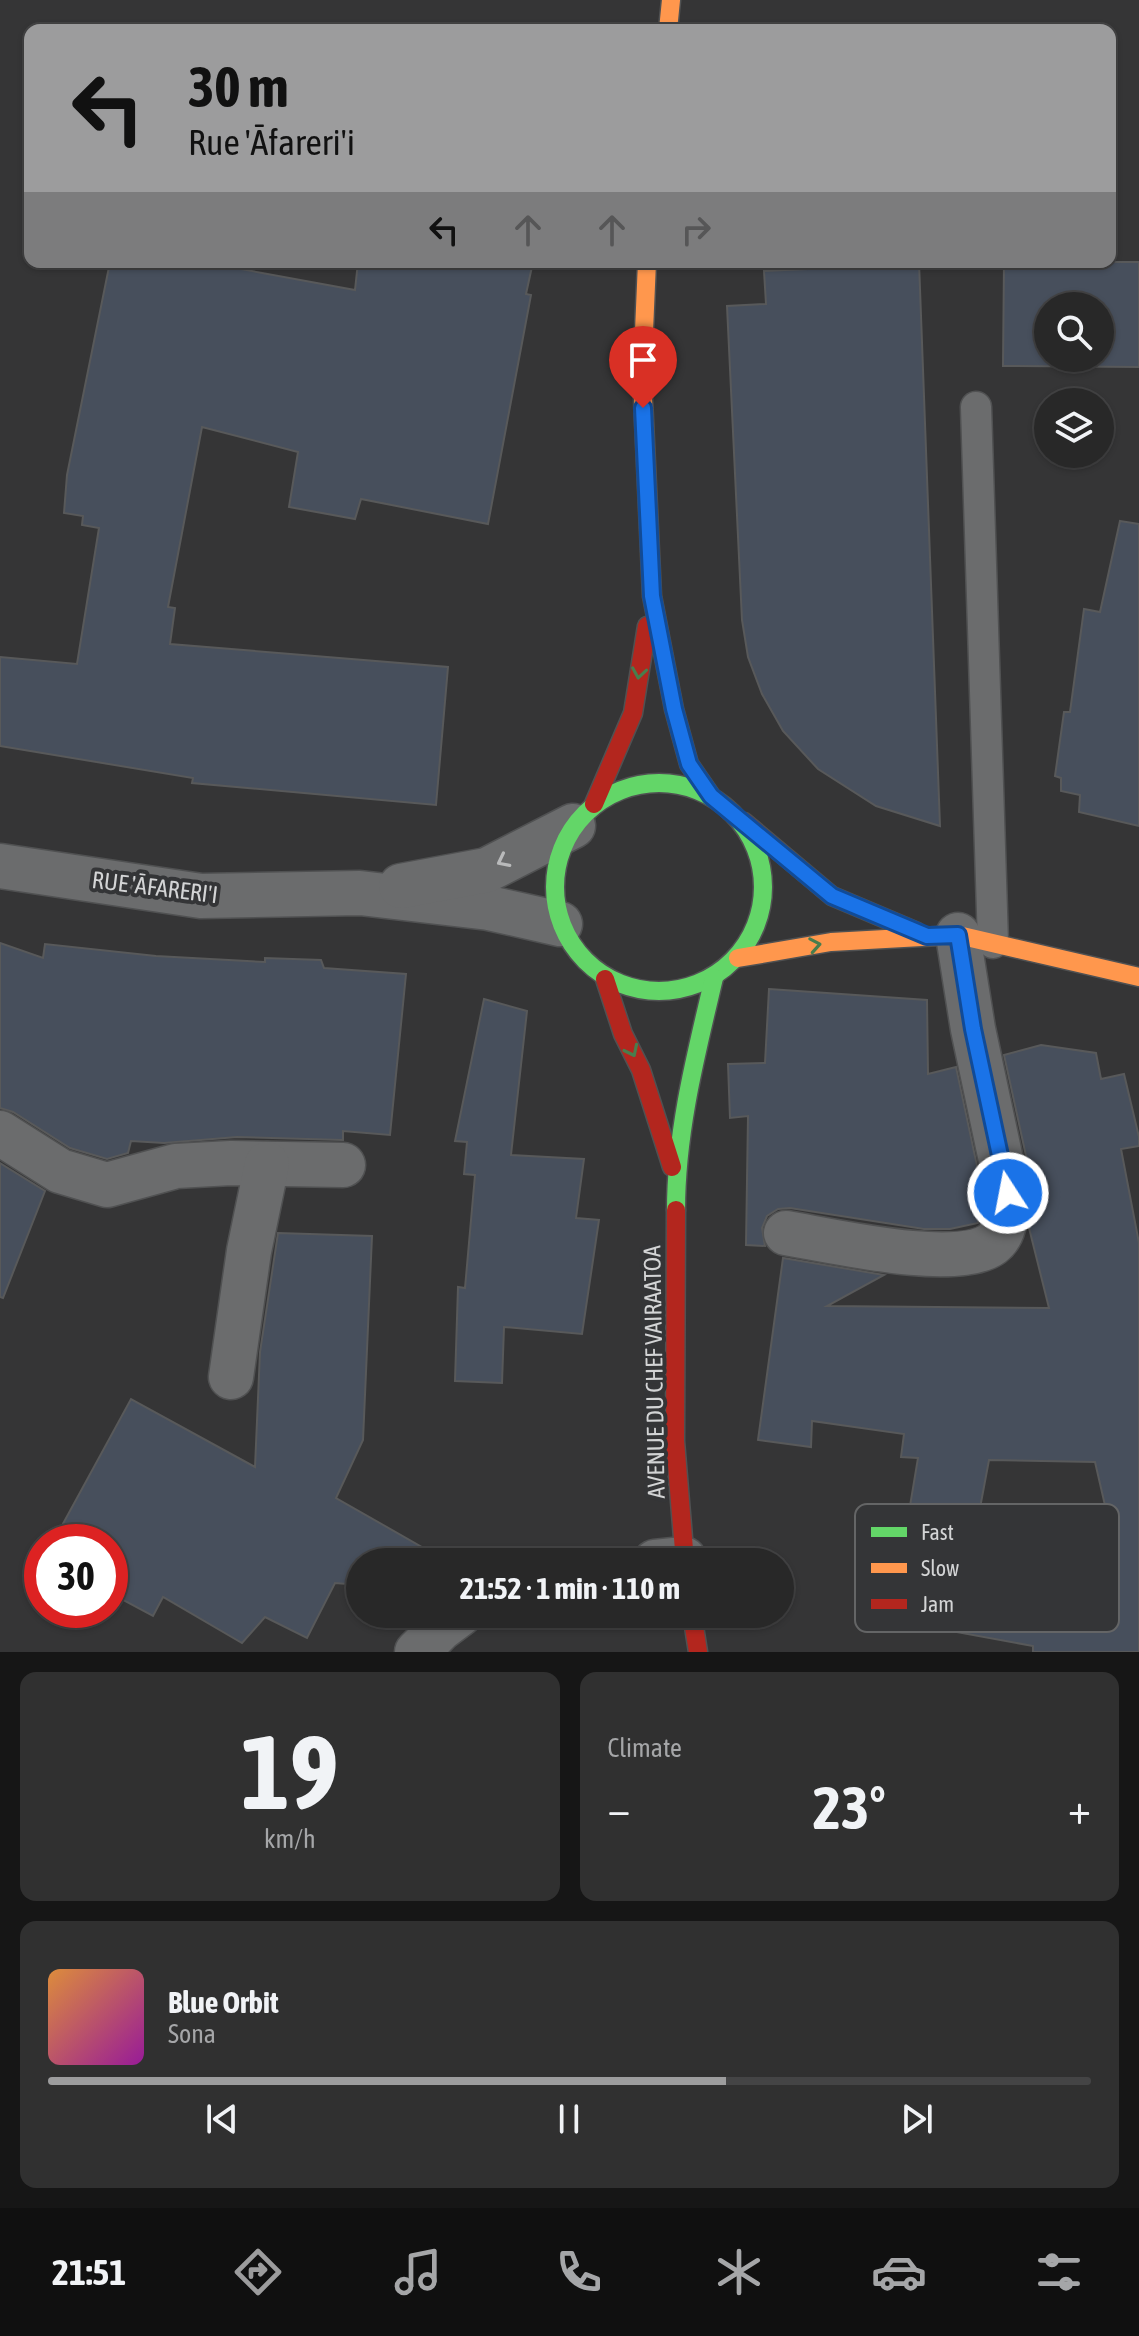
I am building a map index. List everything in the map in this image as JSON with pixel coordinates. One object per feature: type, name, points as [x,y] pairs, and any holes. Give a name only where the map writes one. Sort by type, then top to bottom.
[{"type":"main road","points":[[669,24],[671,0]]},
{"type":"main road","points":[[647,268],[642,377],[652,596],[674,709],[689,764],[711,796],[832,896],[959,938],[1139,977]]},
{"type":"main road","points":[[652,596],[633,713],[555,874],[560,924],[571,945],[586,963],[605,979],[659,993],[714,978],[738,958],[754,933],[764,893],[758,852],[738,817]]},
{"type":"main road","points":[[584,815],[631,786],[672,782],[711,796]]},
{"type":"main road","points":[[738,958],[831,942],[959,938]]},
{"type":"main road","points":[[676,1181],[688,1090],[714,978]]},
{"type":"main road","points":[[605,979],[623,1034],[641,1070],[676,1181]]},
{"type":"main road","name":"AVENUE DU CHEF VAIRAATOA","points":[[675,1548],[676,1181]]},
{"type":"main road","points":[[694,1628],[698,1652]]},
{"type":"street","name":"RUE 'ĀFARERI'I","points":[[360,893],[487,870],[584,815]]},
{"type":"street","name":"RUE 'ĀFARERI'I","points":[[0,866],[201,896],[360,893],[489,908],[560,924]]},
{"type":"street","points":[[786,1233],[899,1252],[936,1253],[971,1253],[992,1244],[1000,1234],[1008,1193],[973,1029],[959,938]]},
{"type":"street","points":[[0,1133],[60,1171],[107,1185],[176,1166],[343,1165]]},
{"type":"street","points":[[231,1377],[249,1251],[267,1164]]},
{"type":"street","points":[[417,1652],[441,1628]]},
{"type":"lane","points":[[959,938],[976,407]]},
{"type":"building","points":[[1116,262],[1139,262],[1139,367],[1114,367],[1114,292],[1034,292],[1034,366],[1003,366],[1004,268],[1116,268]]},
{"type":"building","points":[[109,268],[236,268],[355,290],[357,268],[532,268],[526,294],[531,295],[488,524],[361,499],[355,519],[289,507],[298,452],[202,427],[168,607],[175,608],[170,644],[448,667],[436,805],[192,783],[193,778],[0,746],[0,657],[77,664],[99,528],[82,525],[83,516],[64,513],[67,475]]},
{"type":"building","points":[[919,268],[940,826],[876,806],[818,769],[783,731],[762,694],[748,657],[742,620],[727,306],[766,304],[764,271]]},
{"type":"building","points":[[1120,521],[1139,524],[1139,826],[1079,812],[1080,795],[1061,791],[1061,778],[1055,776],[1064,712],[1070,712],[1084,609],[1100,612]]},
{"type":"building","points":[[0,943],[43,958],[45,944],[156,956],[265,962],[265,958],[321,960],[324,968],[406,974],[390,1135],[343,1131],[343,1140],[237,1137],[164,1143],[131,1141],[128,1153],[107,1159],[70,1148],[13,1112],[0,1108]]},
{"type":"building","points":[[769,989],[927,1000],[928,1074],[956,1067],[983,1194],[978,1223],[950,1229],[924,1229],[790,1208],[778,1209],[767,1216],[762,1228],[765,1246],[746,1245],[748,1116],[730,1118],[728,1064],[765,1063]]},
{"type":"building","points":[[484,999],[527,1011],[511,1155],[584,1159],[576,1218],[599,1220],[582,1334],[504,1327],[502,1383],[455,1381],[458,1287],[465,1288],[475,1175],[464,1174],[467,1142],[455,1141]]},
{"type":"building","points":[[1041,1045],[1096,1053],[1101,1079],[1124,1074],[1139,1137],[1139,1146],[1121,1149],[1139,1243],[1139,1652],[1033,1652],[1033,1646],[957,1632],[1119,1632],[1119,1504],[1105,1504],[1095,1462],[989,1460],[981,1504],[910,1504],[918,1458],[901,1457],[904,1434],[812,1421],[811,1447],[758,1440],[783,1258],[884,1275],[827,1306],[1049,1308],[1029,1228],[1033,1188],[1004,1055]]},
{"type":"building","points":[[0,1163],[45,1191],[3,1298],[0,1297]]},
{"type":"building","points":[[278,1233],[372,1236],[363,1440],[336,1498],[424,1548],[346,1548],[346,1584],[335,1583],[307,1638],[265,1617],[242,1643],[163,1597],[153,1616],[128,1603],[128,1524],[63,1524],[131,1399],[255,1467],[260,1352]]},
{"type":"traffic: fast","points":[[659,783],[699,791],[733,813],[755,847],[763,887],[755,927],[733,961],[699,983],[659,991],[619,983],[585,961],[563,927],[555,887],[563,847],[585,813],[619,791],[659,783]]},
{"type":"traffic: fast","points":[[676,1210],[683,1122],[714,978]]},
{"type":"traffic: slow","points":[[669,24],[671,0]]},
{"type":"traffic: slow","points":[[647,268],[642,377],[652,596],[674,709],[689,764],[711,796]]},
{"type":"traffic: slow","points":[[738,958],[831,942],[958,935],[1139,977]]},
{"type":"traffic: jam","points":[[594,804],[633,713],[647,626]]},
{"type":"traffic: jam","points":[[744,822],[832,896],[917,932]]},
{"type":"traffic: jam","points":[[605,979],[623,1034],[641,1070],[672,1167]]},
{"type":"traffic: jam","points":[[676,1210],[675,1441],[684,1548]]},
{"type":"traffic: jam","points":[[694,1628],[698,1652]]},
{"type":"route","points":[[643,408],[652,596],[674,709],[689,764],[711,796],[832,896],[927,936],[958,935],[973,1029],[1008,1193]]}]
